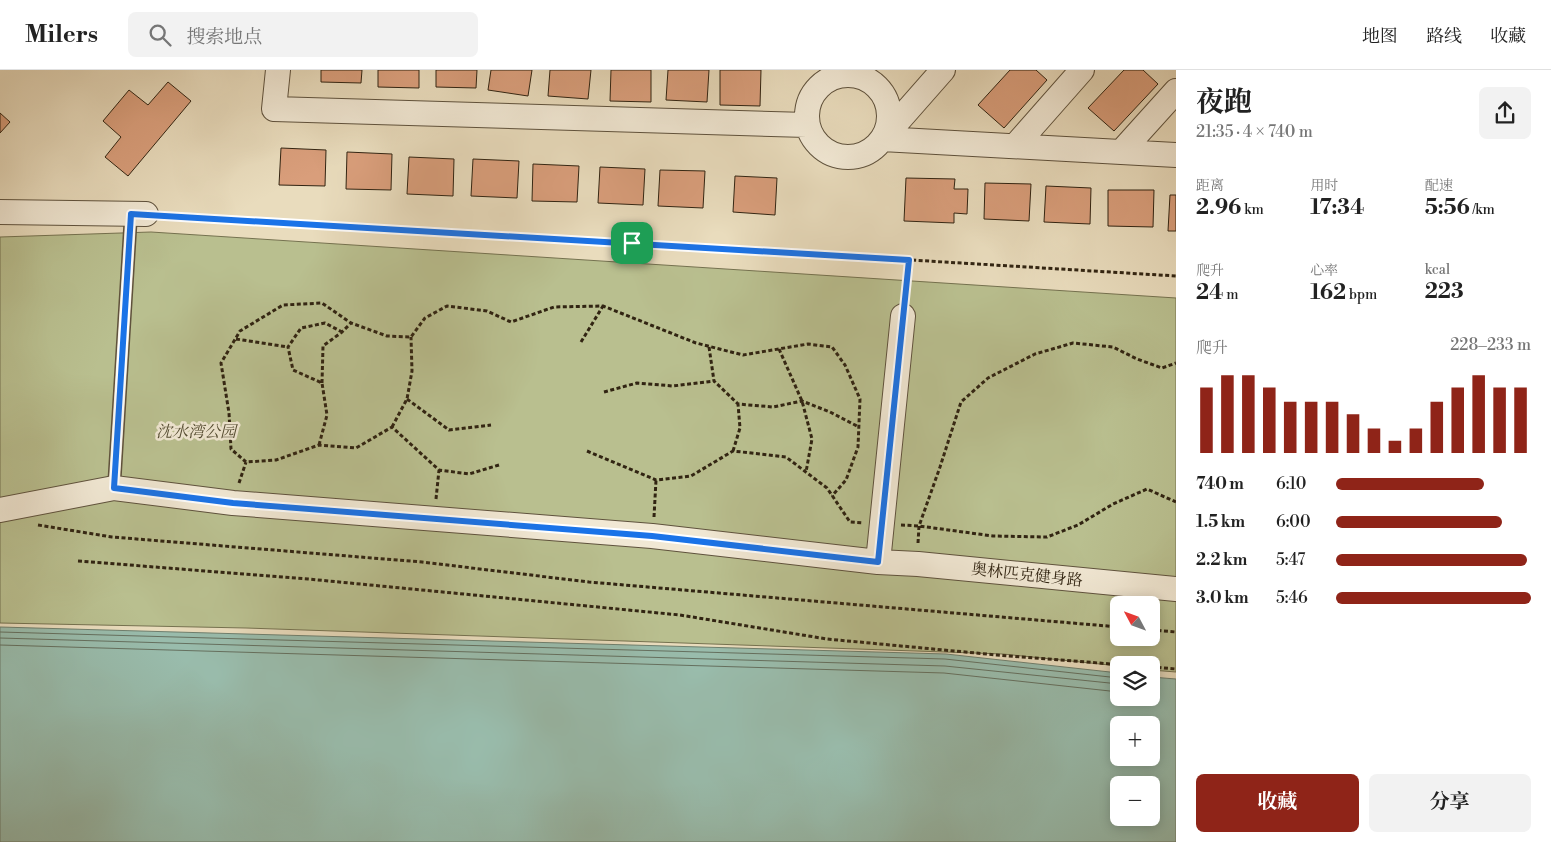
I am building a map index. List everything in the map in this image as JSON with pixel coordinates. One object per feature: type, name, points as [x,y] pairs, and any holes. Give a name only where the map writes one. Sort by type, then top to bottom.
[{"type":"street","points":[[278,70],[274,109],[807,125]]},
{"type":"street","points":[[882,139],[888,126],[889,112],[885,98],[877,86],[857,73],[831,78],[819,86],[811,97],[807,111],[807,125],[812,138],[822,148],[834,155],[847,158],[861,155],[873,149],[882,139],[943,70]]},
{"type":"street","points":[[1015,146],[1082,70]]},
{"type":"street","points":[[1121,152],[1176,92]]},
{"type":"street","points":[[882,139],[1176,155]]},
{"type":"street","points":[[0,212],[139,214]]},
{"type":"street","points":[[878,562],[903,316]]},
{"type":"street","name":"奥林匹克健身路","points":[[0,510],[114,488],[233,503],[652,536],[878,562],[918,564],[1176,589]]},
{"type":"lane","points":[[114,488],[139,214]]},
{"type":"path","points":[[139,214],[1176,276]]},
{"type":"path","points":[[903,316],[909,260]]},
{"type":"path","points":[[411,337],[387,336],[351,323],[322,303],[283,305],[240,331],[221,363],[229,413],[231,449],[246,462],[276,460],[319,445],[356,448],[392,427],[407,399],[412,371],[411,337],[425,318],[447,306],[487,311],[511,322],[554,307],[603,306],[696,343],[743,355],[808,344],[832,347],[845,365],[860,400],[858,447],[846,480],[832,496]]},
{"type":"path","points":[[581,342],[603,306]]},
{"type":"path","points":[[322,383],[293,370],[288,347],[301,328],[325,323],[342,332]]},
{"type":"path","points":[[319,445],[327,415],[322,383],[323,346],[351,323]]},
{"type":"path","points":[[236,339],[288,347]]},
{"type":"path","points":[[918,564],[919,526],[962,402],[988,378],[1035,354],[1072,343],[1113,347],[1137,359],[1162,368],[1176,363]]},
{"type":"path","points":[[709,347],[714,382],[738,404],[773,408],[802,401],[830,412],[859,427]]},
{"type":"path","points":[[778,349],[802,401],[812,439],[806,472]]},
{"type":"path","points":[[604,392],[637,383],[673,386],[714,382]]},
{"type":"path","points":[[407,399],[449,430],[491,425]]},
{"type":"path","points":[[732,451],[740,428],[738,404]]},
{"type":"path","points":[[392,427],[439,470],[469,474],[498,465]]},
{"type":"path","points":[[434,520],[439,470]]},
{"type":"path","points":[[652,536],[656,480]]},
{"type":"path","points":[[37,525],[112,537],[422,562],[589,582],[1110,627]]},
{"type":"path","points":[[78,561],[308,579],[670,614],[827,638],[1110,664]]},
{"type":"path","points":[[1160,631],[1176,632]]},
{"type":"path","points":[[1160,668],[1176,669]]},
{"type":"green space","name":"沈水湾公园","points":[[151,232],[1176,298],[1176,672],[1160,671],[1160,656],[1110,656],[1110,665],[1003,654],[246,628],[0,623],[0,237]]},
{"type":"water","points":[[0,627],[946,654],[1110,672],[1110,706],[1160,706],[1160,678],[1176,679],[1176,842],[0,842]]},
{"type":"building","points":[[321,70],[362,70],[361,83],[321,82]]},
{"type":"building","points":[[378,70],[419,70],[419,88],[378,87]]},
{"type":"building","points":[[436,70],[477,70],[476,88],[436,87]]},
{"type":"building","points":[[491,70],[532,70],[528,96],[488,90]]},
{"type":"building","points":[[550,70],[591,70],[588,99],[548,96]]},
{"type":"building","points":[[611,70],[651,70],[651,102],[610,101]]},
{"type":"building","points":[[668,70],[709,70],[707,102],[666,100]]},
{"type":"building","points":[[720,70],[761,70],[760,106],[720,105]]},
{"type":"building","points":[[1010,70],[1036,70],[1047,80],[1004,128],[978,105]]},
{"type":"building","points":[[1124,70],[1143,70],[1158,84],[1114,131],[1088,108]]},
{"type":"building","points":[[168,82],[191,101],[128,176],[105,157],[121,137],[103,121],[129,90],[148,105]]},
{"type":"building","points":[[0,113],[10,122],[0,133]]},
{"type":"building","points":[[281,148],[326,150],[325,186],[279,185]]},
{"type":"building","points":[[347,152],[392,154],[391,190],[346,189]]},
{"type":"building","points":[[409,157],[454,159],[453,196],[407,194]]},
{"type":"building","points":[[473,159],[519,161],[517,198],[471,196]]},
{"type":"building","points":[[533,164],[579,166],[577,202],[532,201]]},
{"type":"building","points":[[600,167],[645,169],[643,205],[598,203]]},
{"type":"building","points":[[660,170],[705,171],[703,208],[658,206]]},
{"type":"building","points":[[735,176],[777,178],[775,215],[733,212]]},
{"type":"building","points":[[906,178],[955,179],[954,189],[968,189],[967,214],[954,213],[954,223],[904,221]]},
{"type":"building","points":[[985,183],[1031,184],[1029,221],[984,219]]},
{"type":"building","points":[[1046,186],[1091,188],[1090,224],[1044,222]]},
{"type":"building","points":[[1108,190],[1154,190],[1153,227],[1108,226]]},
{"type":"building","points":[[1170,195],[1176,195],[1176,231],[1168,231]]},
{"type":"route","points":[[131,214],[632,243],[909,260],[878,562],[652,536],[233,503],[114,488],[131,214]]}]
